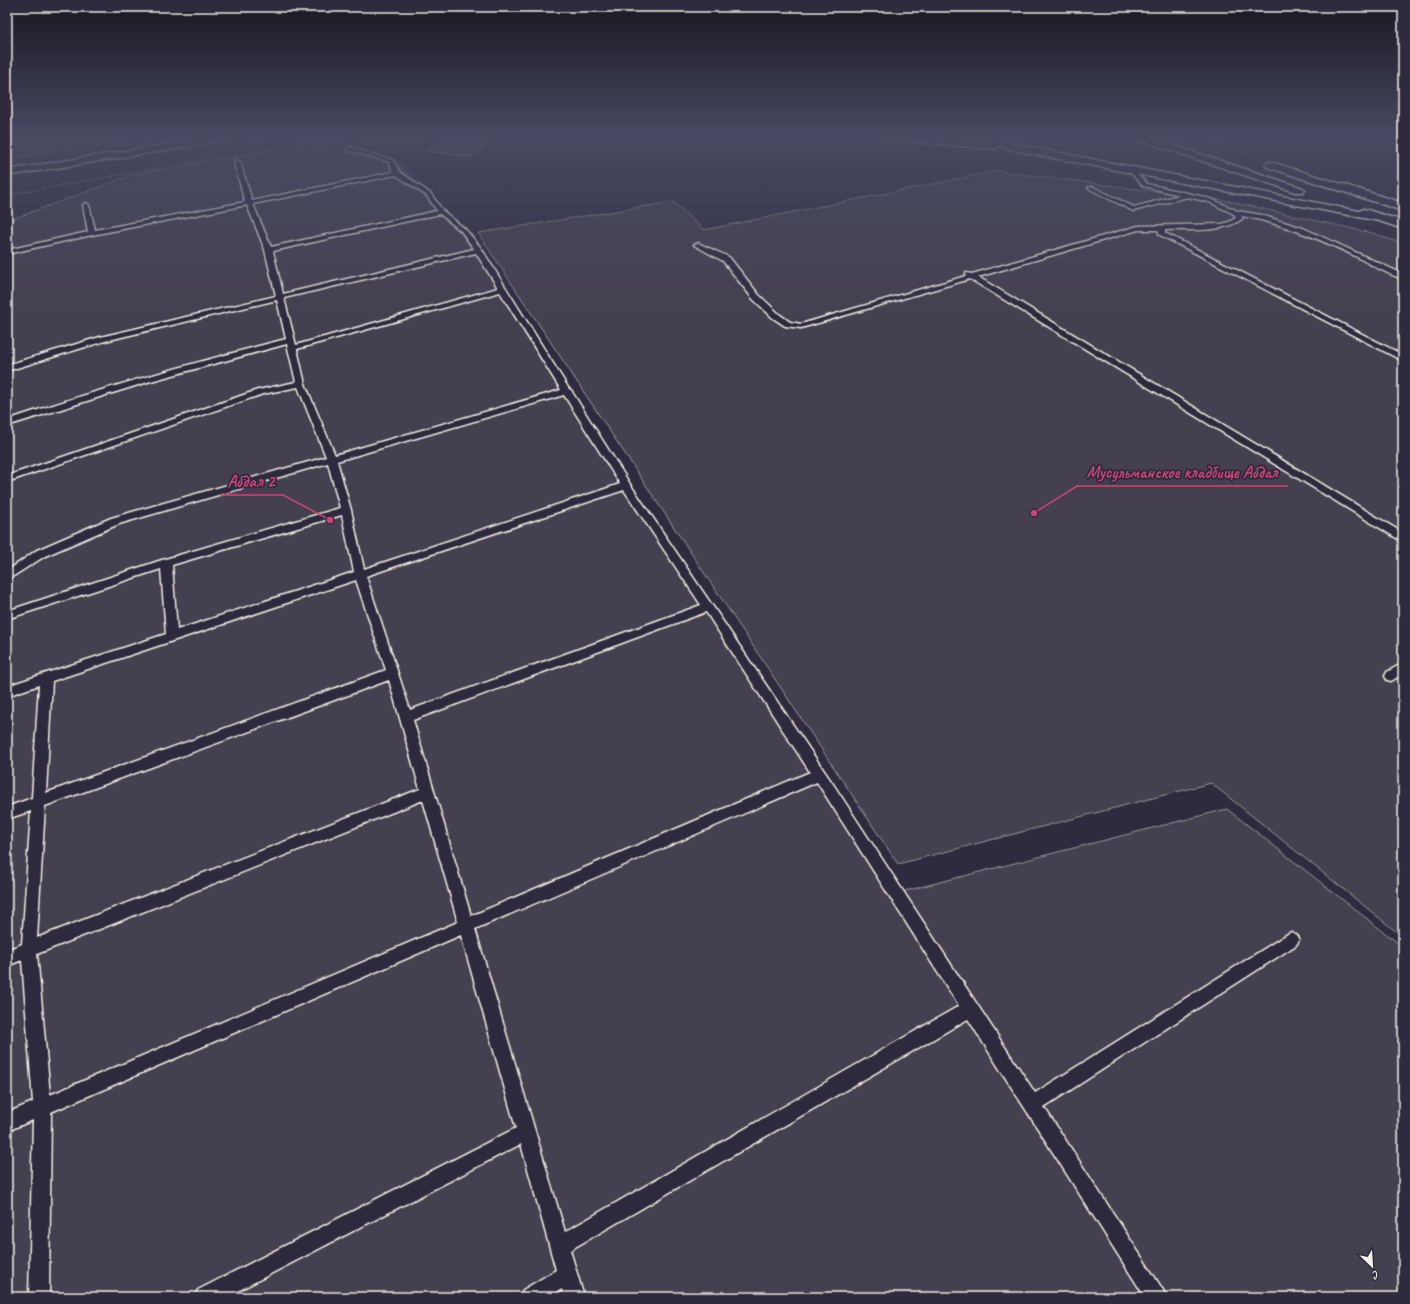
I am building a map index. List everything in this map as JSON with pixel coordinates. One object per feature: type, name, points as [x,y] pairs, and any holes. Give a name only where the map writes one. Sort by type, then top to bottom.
[{"type":"main road","points":[[1271,197],[1378,218]]},
{"type":"main road","points":[[1316,197],[1403,226]]},
{"type":"main road","points":[[1371,197],[1403,207]]},
{"type":"lane","points":[[247,197],[268,250],[301,384],[331,458],[346,510],[360,575],[393,673],[574,1297]]},
{"type":"lane","points":[[7,252],[92,233],[279,197]]},
{"type":"lane","points":[[430,197],[441,212],[463,230],[478,250],[501,289],[568,391],[626,486],[819,775],[1156,1297]]},
{"type":"lane","points":[[1108,197],[1132,209],[1178,197]]},
{"type":"lane","points":[[1198,197],[1211,201],[1236,213],[1269,219],[1291,226],[1403,277]]},
{"type":"lane","points":[[86,205],[92,233]]},
{"type":"lane","points":[[268,250],[441,212]]},
{"type":"lane","points":[[698,245],[726,259],[756,297],[776,316],[788,324],[801,326],[1138,228],[1222,226],[1231,224],[1240,218],[1236,213]]},
{"type":"lane","points":[[1161,228],[1162,234],[1403,358]]},
{"type":"lane","points":[[7,368],[103,339],[478,250]]},
{"type":"lane","points":[[970,276],[1403,538]]},
{"type":"lane","points":[[7,423],[72,400],[165,373],[292,344],[501,289]]},
{"type":"lane","points":[[7,479],[212,408],[262,392],[301,384]]},
{"type":"lane","points":[[7,576],[41,553],[115,521],[568,391]]},
{"type":"lane","points":[[7,691],[626,486]]},
{"type":"lane","points":[[7,615],[166,562],[346,510]]},
{"type":"lane","points":[[166,562],[172,637]]},
{"type":"lane","points":[[406,717],[708,607]]},
{"type":"lane","points":[[1391,676],[1403,668]]},
{"type":"lane","points":[[7,813],[393,673]]},
{"type":"lane","points":[[39,1297],[42,1107],[29,949],[46,678]]},
{"type":"lane","points":[[7,1122],[819,775]]},
{"type":"lane","points":[[7,958],[428,792]]},
{"type":"lane","points":[[1032,1105],[1291,940]]},
{"type":"lane","points":[[558,1246],[970,1009]]},
{"type":"lane","points":[[206,1297],[526,1132]]},
{"type":"lane","points":[[530,1297],[567,1275]]},
{"type":"shaded area","points":[[73,197],[430,197],[461,230],[901,892],[1227,809],[1403,947],[1403,1297],[7,1297],[7,221]]},
{"type":"shaded area","points":[[869,197],[1198,197],[1223,200],[1372,233],[1403,244],[1403,937],[1211,783],[898,864],[478,233],[673,202],[704,230]]},
{"type":"place","name":"Мусульманское кладбище Абдал","points":[[1034,513]]},
{"type":"place","name":"Абдал 2","points":[[330,520]]}]
